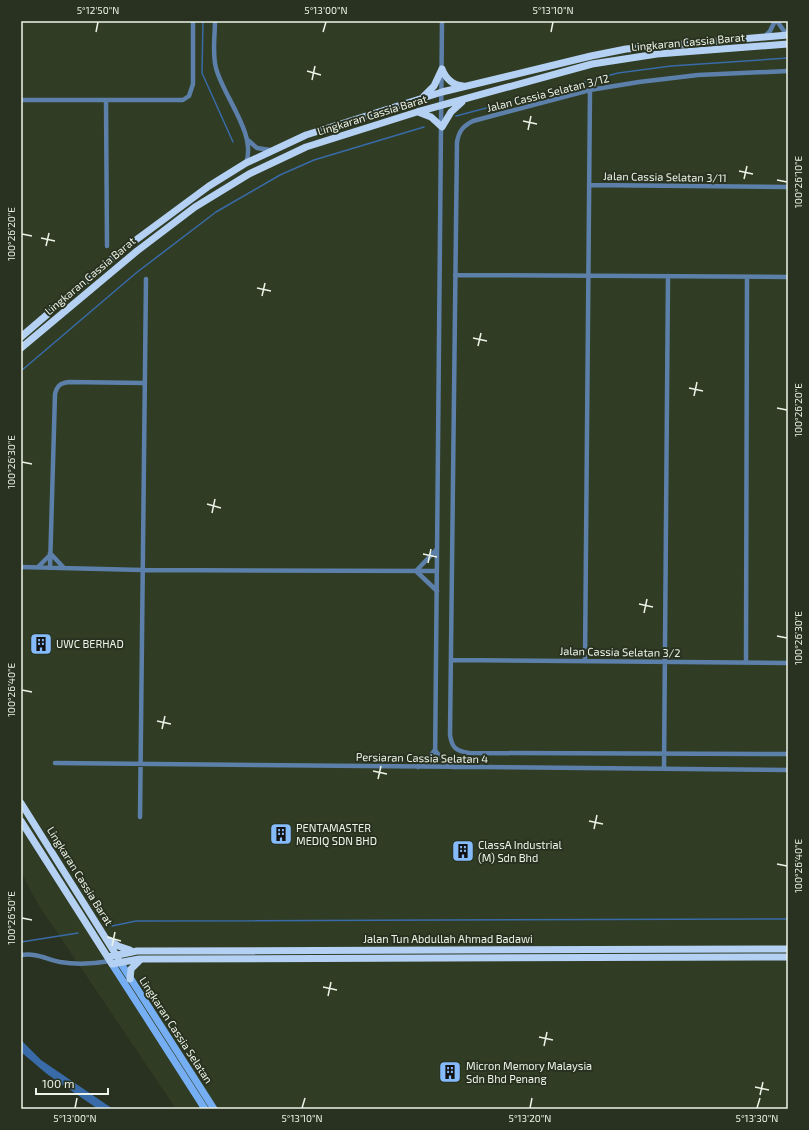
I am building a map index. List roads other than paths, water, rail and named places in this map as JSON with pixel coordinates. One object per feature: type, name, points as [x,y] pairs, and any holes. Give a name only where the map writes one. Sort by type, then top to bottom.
[{"type":"main road","name":"Lingkaran Cassia Barat","points":[[21,337],[121,251],[209,186],[246,163],[271,150],[306,135],[442,92],[591,56],[626,50],[788,34]]},
{"type":"main road","name":"Lingkaran Cassia Barat","points":[[21,348],[137,251],[196,207],[249,174],[306,147],[417,112],[592,64],[657,54],[788,44]]},
{"type":"main road","points":[[442,69],[450,82],[458,86],[466,86]]},
{"type":"main road","points":[[421,99],[434,86],[442,69]]},
{"type":"main road","points":[[417,112],[430,118],[442,127],[451,112],[464,100]]},
{"type":"main road","name":"Lingkaran Cassia Barat","points":[[21,803],[120,962]]},
{"type":"main road","name":"Lingkaran Cassia Barat","points":[[21,820],[110,961]]},
{"type":"main road","points":[[106,938],[122,948],[135,951]]},
{"type":"main road","name":"Jalan Tun Abdullah Ahmad Badawi","points":[[110,961],[116,954],[135,951],[788,949]]},
{"type":"main road","points":[[313,959],[310,954],[315,950]]},
{"type":"main road","name":"Jalan Tun Abdullah Ahmad Badawi","points":[[110,961],[788,957]]},
{"type":"main road","points":[[130,979],[131,969],[140,960]]},
{"type":"street","points":[[21,100],[183,100],[189,96],[193,84],[193,21]]},
{"type":"street","points":[[215,21],[216,66],[247,138],[249,151],[246,163]]},
{"type":"street","points":[[435,767],[442,21]]},
{"type":"street","points":[[764,37],[776,21],[788,34]]},
{"type":"street","name":"Jalan Cassia Selatan 3/12","points":[[664,753],[469,754],[457,751],[451,744],[457,142],[459,133],[465,125],[473,121],[590,90],[698,76],[788,71]]},
{"type":"street","points":[[585,661],[590,90]]},
{"type":"street","points":[[106,100],[107,246]]},
{"type":"street","points":[[247,138],[257,148],[271,150]]},
{"type":"street","name":"Jalan Cassia Selatan 3/11","points":[[589,185],[788,187]]},
{"type":"street","points":[[455,275],[788,277]]},
{"type":"street","points":[[664,769],[668,276]]},
{"type":"street","points":[[746,663],[747,277]]},
{"type":"street","points":[[140,817],[146,279]]},
{"type":"street","points":[[50,568],[56,389],[63,383],[68,382],[144,383]]},
{"type":"street","points":[[416,571],[437,549]]},
{"type":"street","points":[[38,567],[50,554]]},
{"type":"street","points":[[50,554],[64,568]]},
{"type":"street","points":[[21,567],[142,570],[437,571]]},
{"type":"street","points":[[416,571],[437,591]]},
{"type":"street","name":"Jalan Cassia Selatan 3/2","points":[[451,660],[788,663]]},
{"type":"street","points":[[418,767],[436,750]]},
{"type":"street","points":[[436,750],[441,758],[453,767]]},
{"type":"street","points":[[664,753],[788,754]]},
{"type":"street","name":"Persiaran Cassia Selatan 4","points":[[55,763],[788,770]]},
{"type":"street","points":[[21,955],[38,954],[71,964],[110,961]]},
{"type":"street","name":"Lingkaran Cassia Selatan","points":[[110,961],[205,1109]]},
{"type":"street","name":"Lingkaran Cassia Selatan","points":[[120,962],[214,1109]]},
{"type":"water","points":[[21,1040],[41,1060],[113,1109],[98,1109],[47,1074],[21,1052]]},
{"type":"waterway","points":[[203,21],[202,73],[233,142]]},
{"type":"waterway","points":[[456,116],[618,73],[671,66],[788,58]]},
{"type":"waterway","points":[[21,371],[136,273],[216,212],[280,175],[314,160],[424,127]]},
{"type":"waterway","points":[[112,926],[136,921],[788,919]]},
{"type":"waterway","points":[[21,942],[78,933]]},
{"type":"place","name":"UWC BERHAD","points":[[41,644]]},
{"type":"place","name":"PENTAMASTER MEDIQ SDN BHD","points":[[281,834]]},
{"type":"place","name":"ClassA Industrial (M) Sdn Bhd","points":[[463,851]]},
{"type":"place","name":"Micron Memory Malaysia Sdn Bhd Penang","points":[[450,1072]]}]
